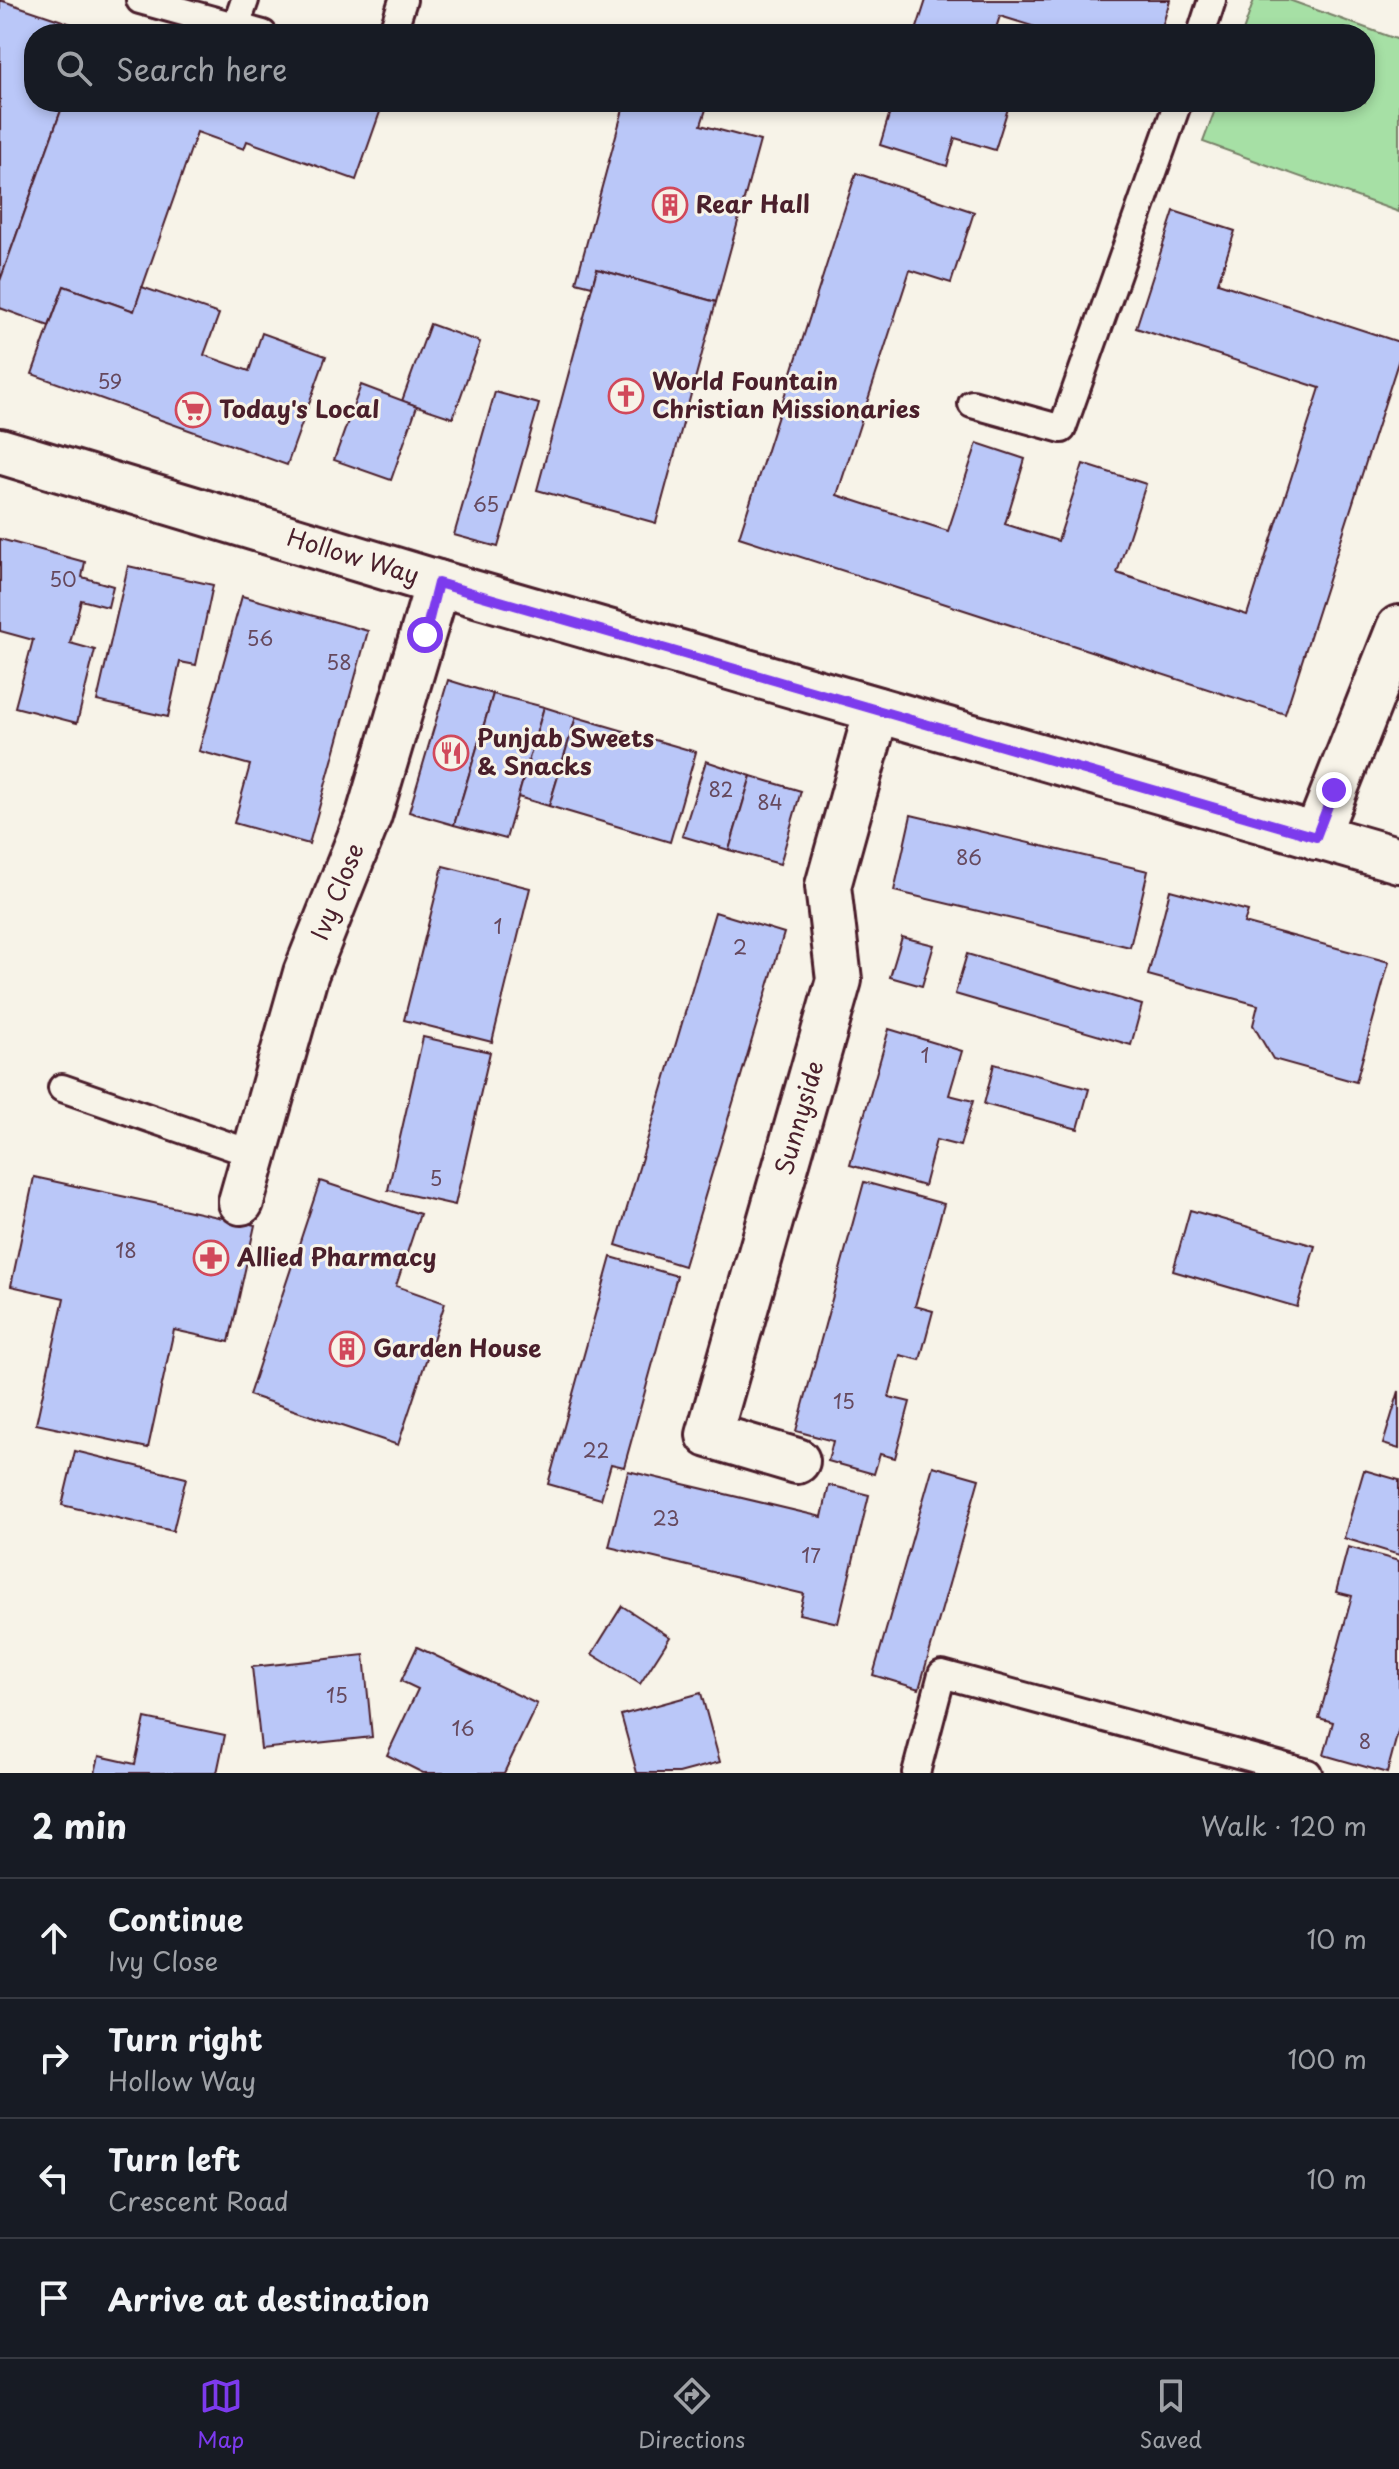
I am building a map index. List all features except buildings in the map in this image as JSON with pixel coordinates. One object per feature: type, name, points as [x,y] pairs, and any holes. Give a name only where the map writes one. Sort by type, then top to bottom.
[{"type":"street","name":"Hollow Way","points":[[0,451],[438,583],[1399,860]]},
{"type":"street","name":"Ivy Close","points":[[241,1202],[306,973],[369,815],[438,583]]},
{"type":"street","points":[[1316,837],[1399,628]]},
{"type":"street","name":"Sunnyside","points":[[797,1461],[709,1435],[839,980],[828,886],[877,710]]},
{"type":"lane","points":[[140,0],[229,24]]},
{"type":"lane","points":[[237,24],[245,0]]},
{"type":"lane","points":[[395,24],[403,0]]},
{"type":"lane","points":[[1204,24],[1212,0]]},
{"type":"lane","points":[[972,404],[1062,429],[1174,112]]},
{"type":"lane","points":[[62,1088],[256,1155]]},
{"type":"lane","points":[[916,1773],[942,1674],[1308,1773]]},
{"type":"green space","points":[[1254,0],[1289,0],[1355,24],[1246,24]]},
{"type":"green space","points":[[1375,31],[1399,40],[1399,212],[1203,142],[1214,112],[1375,112]]},
{"type":"place","name":"Rear Hall","points":[[670,205]]},
{"type":"place","name":"World Fountain Christian Missionaries","points":[[626,396]]},
{"type":"place","name":"Today's Local","points":[[193,410]]},
{"type":"place","name":"Punjab Sweets & Snacks","points":[[451,753]]},
{"type":"place","name":"Allied Pharmacy","points":[[211,1258]]},
{"type":"place","name":"Garden House","points":[[347,1349]]},
{"type":"route","points":[[425,635],[438,583],[1316,837],[1334,790]]}]
